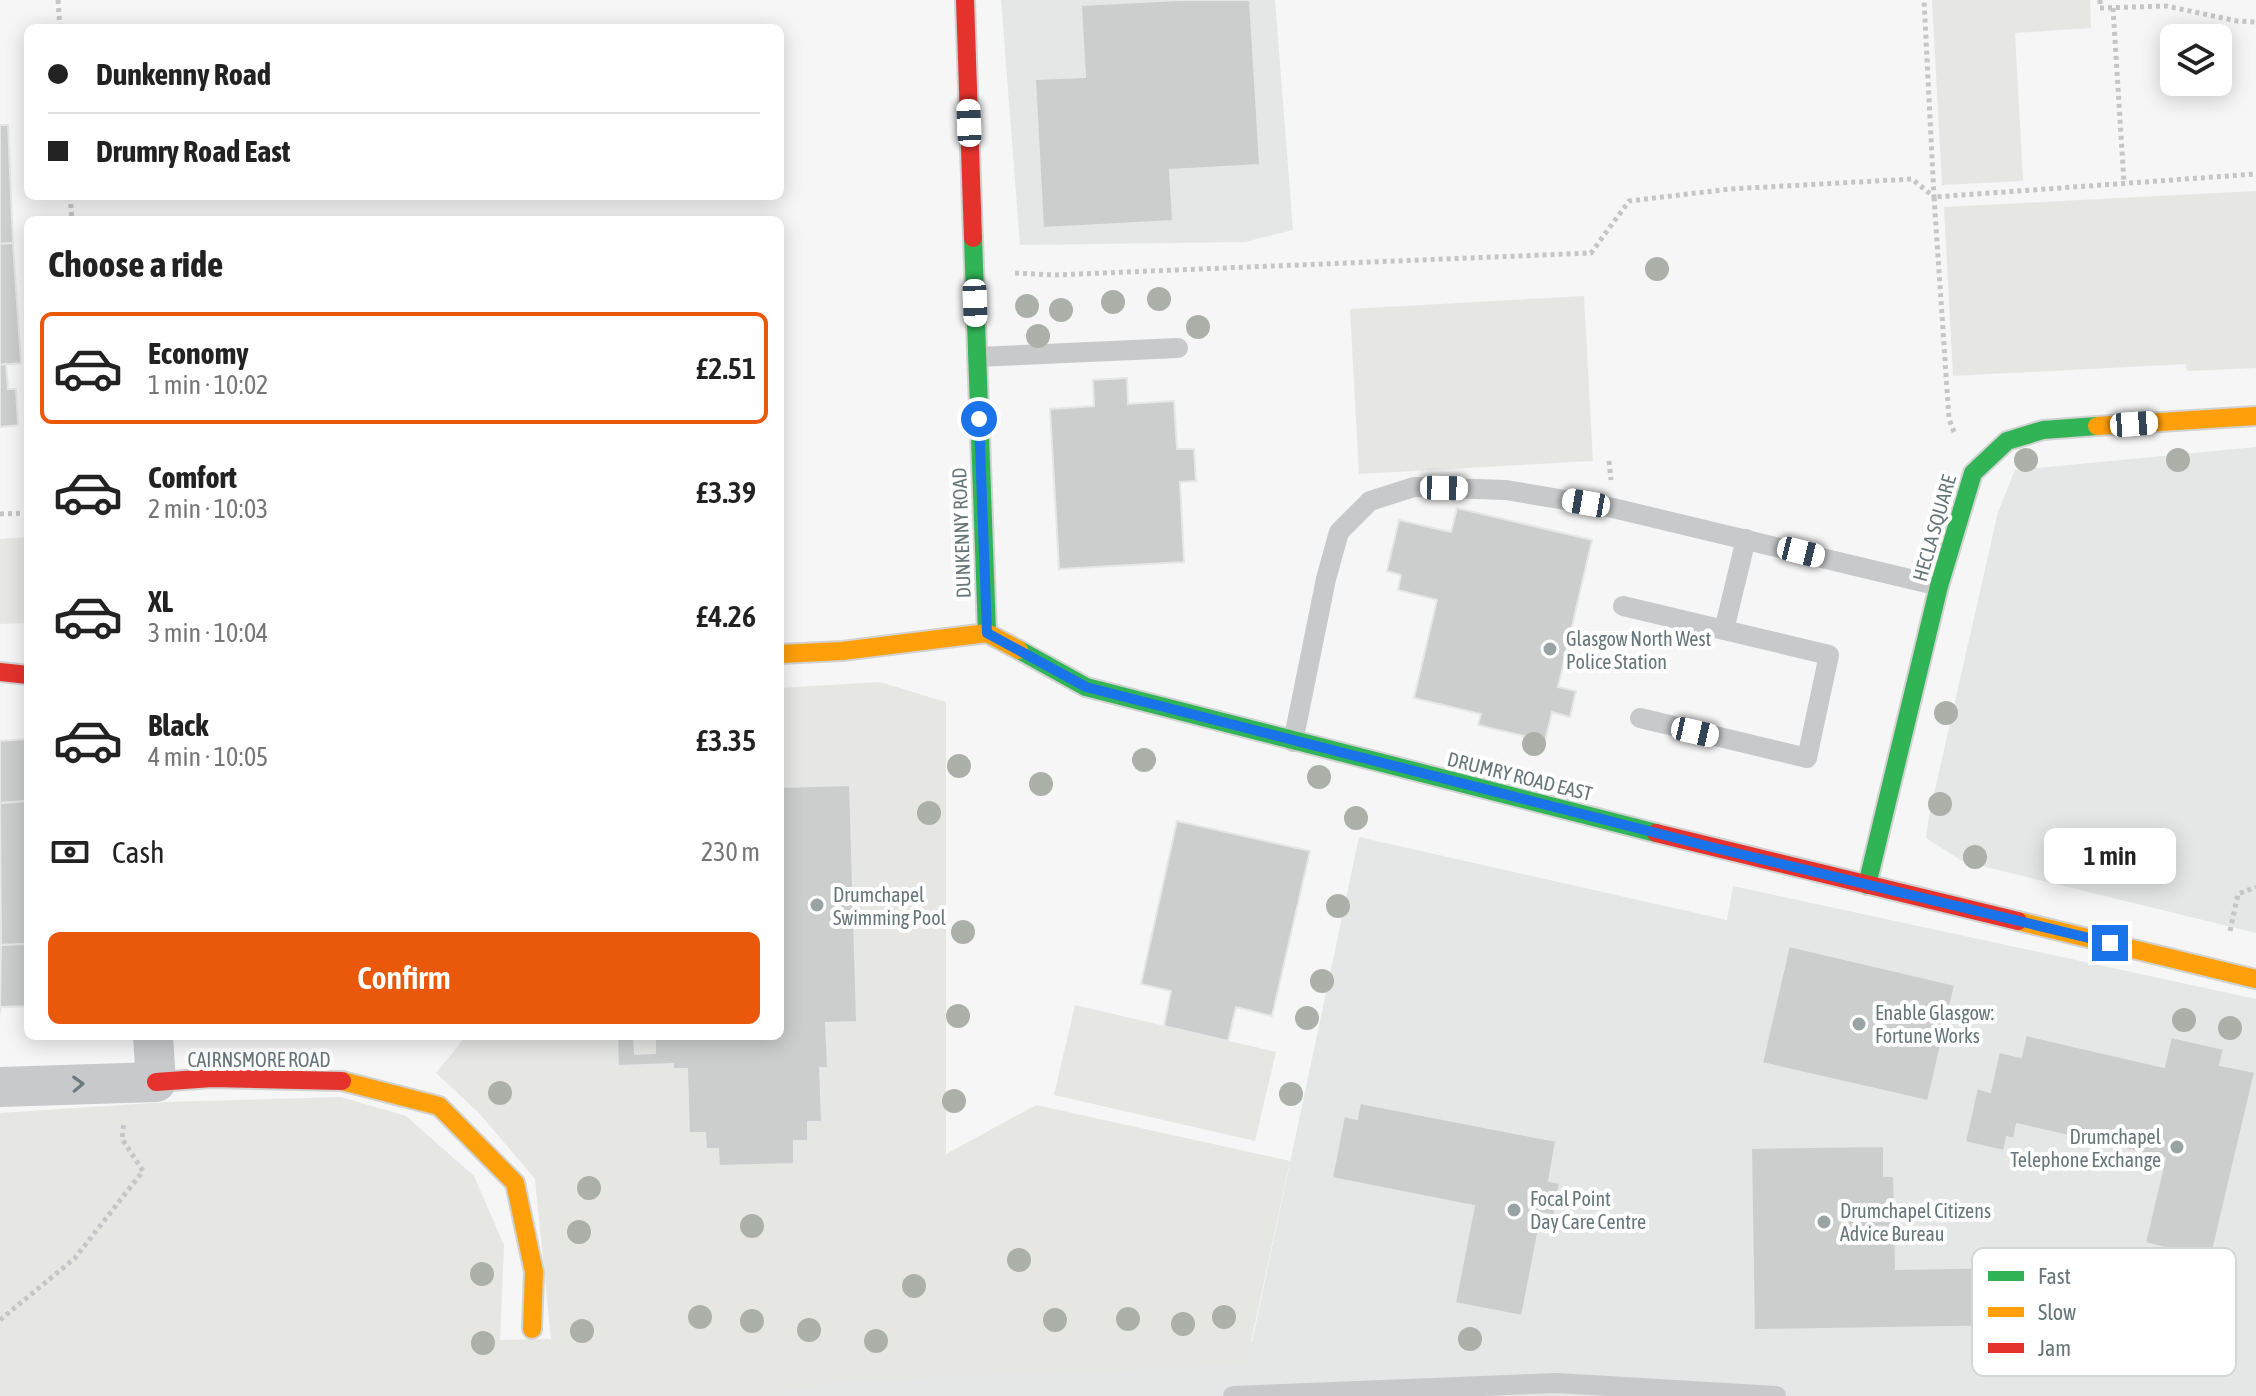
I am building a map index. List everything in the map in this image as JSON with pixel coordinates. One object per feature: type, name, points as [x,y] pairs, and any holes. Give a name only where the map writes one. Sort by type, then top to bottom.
[{"type":"street","name":"DUNKENNY ROAD","points":[[965,0],[987,633]]},
{"type":"street","name":"HECLA SQUARE","points":[[1867,885],[1939,586],[1973,473],[2007,441],[2043,430],[2256,416]]},
{"type":"street","points":[[784,654],[842,651],[987,633]]},
{"type":"street","name":"DRUMRY ROAD EAST","points":[[987,633],[1086,687],[1293,742],[2256,979]]},
{"type":"street","points":[[0,672],[24,675]]},
{"type":"street","points":[[0,1087],[143,1082],[152,1040]]},
{"type":"street","name":"CAIRNSMORE ROAD","points":[[143,1082],[212,1078],[339,1080],[439,1106],[515,1183],[534,1272],[532,1329]]},
{"type":"lane","points":[[977,357],[1178,348]]},
{"type":"lane","points":[[1293,742],[1326,579],[1339,532],[1370,501],[1414,487],[1506,490],[1613,508],[1939,586]]},
{"type":"lane","points":[[1724,630],[1746,539]]},
{"type":"lane","points":[[1623,606],[1829,655],[1807,758],[1640,718]]},
{"type":"lane","points":[[1233,1396],[1557,1383],[1776,1396]]},
{"type":"path","points":[[58,0],[60,24]]},
{"type":"path","points":[[1924,0],[1949,419],[1973,473]]},
{"type":"path","points":[[2100,0],[2100,8],[2166,6],[2256,22]]},
{"type":"path","points":[[2113,8],[2124,183]]},
{"type":"path","points":[[974,272],[1054,275],[1591,253],[1629,201],[1730,189],[1912,179],[1934,197],[2256,174]]},
{"type":"path","points":[[0,514],[24,513]]},
{"type":"path","points":[[2222,971],[2238,894],[2256,887]]},
{"type":"path","points":[[0,1320],[75,1258],[143,1171],[122,1139],[143,1082]]},
{"type":"shaded area","points":[[1001,0],[1275,0],[1293,230],[1245,242],[1020,245]]},
{"type":"shaded area","points":[[1932,0],[2090,0],[2091,28],[2015,33],[2023,181],[1942,185]]},
{"type":"shaded area","points":[[2256,191],[2256,368],[2187,371],[2186,364],[1953,376],[1944,207]]},
{"type":"shaded area","points":[[1584,296],[1593,461],[1359,474],[1350,309]]},
{"type":"shaded area","points":[[2256,447],[2256,933],[1962,861],[1926,838],[1998,512],[2015,470]]},
{"type":"shaded area","points":[[24,537],[24,623],[0,624],[0,539]]},
{"type":"shaded area","points":[[880,682],[946,702],[946,1154],[1036,1105],[1290,1161],[1246,1365],[835,1381],[770,1396],[0,1396],[0,1113],[167,1102],[341,1097],[406,1116],[474,1176],[504,1245],[500,1340],[551,1339],[535,1179],[479,1113],[436,1073],[463,1040],[784,1040],[784,688]]},
{"type":"shaded area","points":[[1359,837],[1727,920],[1733,886],[2256,999],[2256,1396],[504,1396],[507,1347],[1252,1342]]},
{"type":"shaded area","points":[[1075,1005],[1276,1052],[1255,1141],[1054,1095]]},
{"type":"building","points":[[1250,0],[1260,165],[1170,170],[1173,221],[1043,228],[1035,79],[1085,77],[1081,5]]},
{"type":"building","points":[[0,125],[8,125],[13,243],[0,244]]},
{"type":"building","points":[[13,243],[21,363],[0,365],[0,244]]},
{"type":"building","points":[[6,364],[8,389],[16,389],[18,425],[0,427],[0,365]]},
{"type":"building","points":[[1127,378],[1128,404],[1174,401],[1177,449],[1194,449],[1196,481],[1180,482],[1184,562],[1059,569],[1050,409],[1094,406],[1093,380]]},
{"type":"building","points":[[1457,508],[1592,540],[1558,687],[1576,691],[1570,717],[1552,712],[1545,741],[1478,725],[1481,714],[1414,698],[1437,600],[1398,590],[1401,575],[1387,571],[1399,520],[1451,532]]},
{"type":"building","points":[[24,739],[24,801],[0,803],[0,741]]},
{"type":"building","name":"Drumchapel Swimming Pool","points":[[850,785],[857,1022],[826,1023],[828,1068],[820,1068],[822,1122],[808,1122],[808,1141],[794,1141],[794,1164],[719,1166],[718,1149],[706,1149],[705,1133],[689,1133],[687,1069],[673,1069],[673,1064],[618,1066],[617,1040],[634,1040],[635,1054],[655,1053],[655,1040],[784,1040],[784,787]]},
{"type":"building","points":[[24,801],[24,944],[1,945],[0,803]]},
{"type":"building","points":[[1177,821],[1310,851],[1272,1016],[1236,1007],[1228,1041],[1164,1026],[1171,991],[1141,984]]},
{"type":"building","points":[[24,944],[24,1006],[1,1007],[0,1013],[1,945]]},
{"type":"building","name":"Enable Glasgow: Fortune Works","points":[[1789,946],[1955,985],[1928,1101],[1762,1063]]},
{"type":"building","name":"Drumchapel Telephone Exchange","points":[[2026,1035],[2164,1067],[2171,1037],[2224,1049],[2220,1065],[2255,1072],[2214,1248],[2166,1248],[2145,1243],[2165,1158],[2017,1124],[2014,1139],[2007,1137],[2004,1151],[1965,1142],[1977,1088],[1990,1092],[1999,1052],[2021,1057]]},
{"type":"building","name":"Focal Point Day Care Centre","points":[[1360,1103],[1556,1141],[1549,1181],[1560,1183],[1554,1216],[1542,1213],[1522,1316],[1455,1303],[1474,1206],[1332,1178],[1344,1116],[1357,1119]]},
{"type":"building","name":"Drumchapel Citizens Advice Bureau","points":[[1884,1146],[1884,1176],[1894,1176],[1896,1269],[1972,1268],[1972,1327],[1754,1330],[1751,1148]]},
{"type":"traffic: fast","points":[[973,238],[987,633]]},
{"type":"traffic: fast","points":[[1867,885],[1939,586],[1973,473],[2007,441],[2043,430],[2097,426]]},
{"type":"traffic: fast","points":[[1019,650],[1086,687],[1656,833]]},
{"type":"traffic: slow","points":[[2097,426],[2256,416]]},
{"type":"traffic: slow","points":[[784,654],[842,651],[987,633],[1019,650]]},
{"type":"traffic: slow","points":[[2018,921],[2256,979]]},
{"type":"traffic: slow","points":[[342,1081],[439,1106],[515,1183],[534,1272],[532,1329]]},
{"type":"traffic: jam","points":[[965,0],[973,238]]},
{"type":"traffic: jam","points":[[0,672],[24,675]]},
{"type":"traffic: jam","points":[[1656,833],[2018,921]]},
{"type":"traffic: jam","points":[[156,1082],[212,1078],[342,1081]]},
{"type":"place","name":"Glasgow North West Police Station","points":[[1550,649]]},
{"type":"place","name":"Drumchapel Swimming Pool","points":[[817,905]]},
{"type":"place","name":"Enable Glasgow: Fortune Works","points":[[1859,1024]]},
{"type":"place","name":"Drumchapel Telephone Exchange","points":[[2177,1147]]},
{"type":"place","name":"Focal Point Day Care Centre","points":[[1514,1210]]},
{"type":"place","name":"Drumchapel Citizens Advice Bureau","points":[[1824,1222]]},
{"type":"route","points":[[979,419],[987,633],[1086,687],[1715,848],[2110,943]]}]
